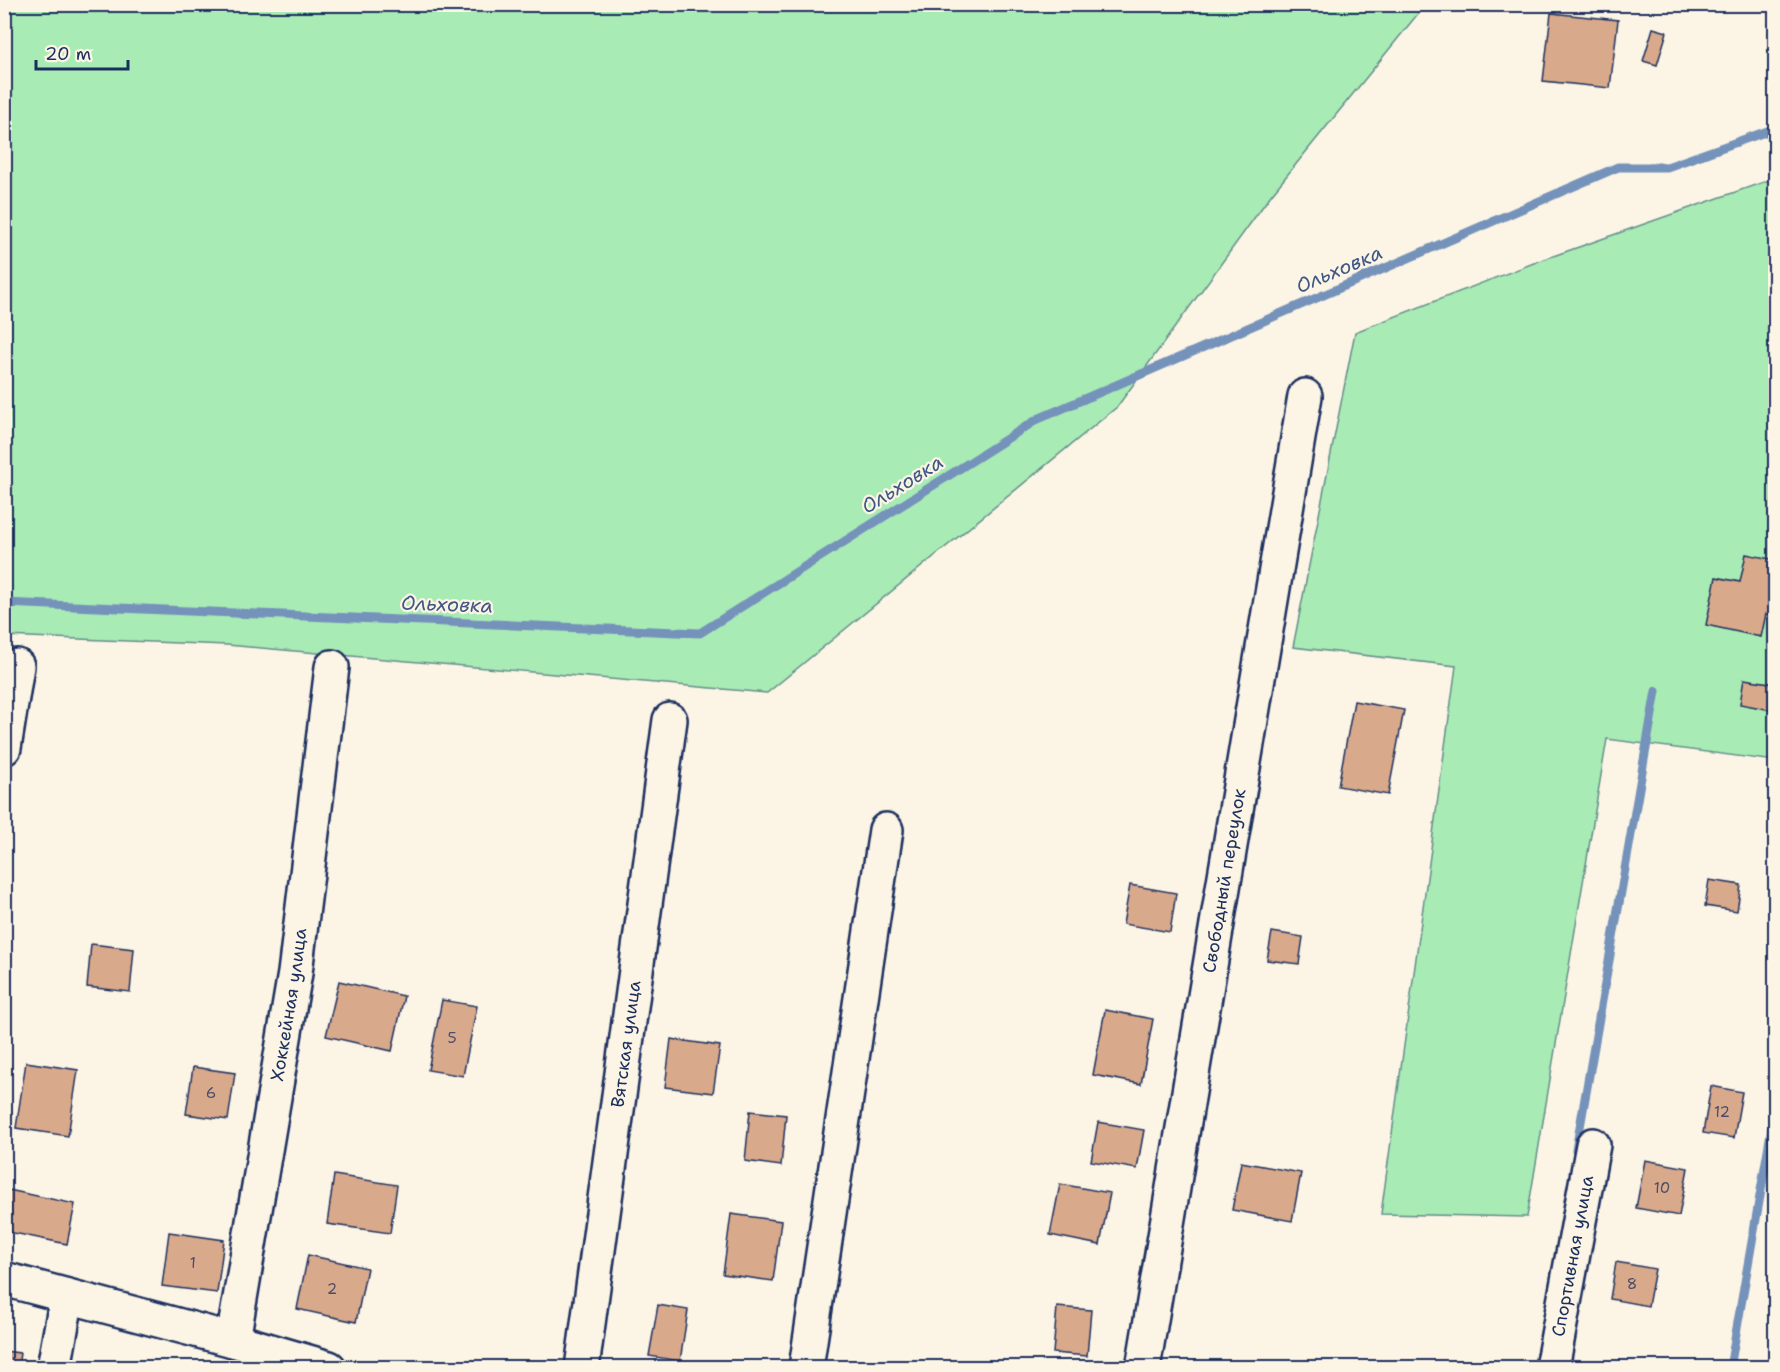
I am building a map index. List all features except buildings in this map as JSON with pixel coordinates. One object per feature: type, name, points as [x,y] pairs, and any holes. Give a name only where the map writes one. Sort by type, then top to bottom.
[{"type":"street","name":"Свободный переулок","points":[[1143,1368],[1305,396]]},
{"type":"street","points":[[4,748],[17,666]]},
{"type":"street","name":"Хоккейная улица","points":[[233,1340],[295,973],[332,667]]},
{"type":"street","name":"Вятская улица","points":[[582,1368],[670,720]]},
{"type":"street","points":[[806,1368],[886,830]]},
{"type":"street","name":"Спортивная улица","points":[[1552,1368],[1593,1145]]},
{"type":"street","points":[[4,1279],[329,1368]]},
{"type":"street","points":[[54,1368],[67,1296]]},
{"type":"green space","points":[[5,5],[1425,5],[1271,195],[1117,407],[767,693],[227,645],[5,636]]},
{"type":"green space","points":[[1775,178],[1775,761],[1607,739],[1527,1217],[1381,1214],[1456,666],[1293,647],[1355,332],[1539,261]]},
{"type":"waterway","name":"Ольховка","points":[[4,603],[700,633],[1038,419],[1618,167],[1667,167],[1776,128]]},
{"type":"waterway","points":[[1576,1150],[1656,691]]},
{"type":"waterway","points":[[1730,1368],[1776,1104]]}]
